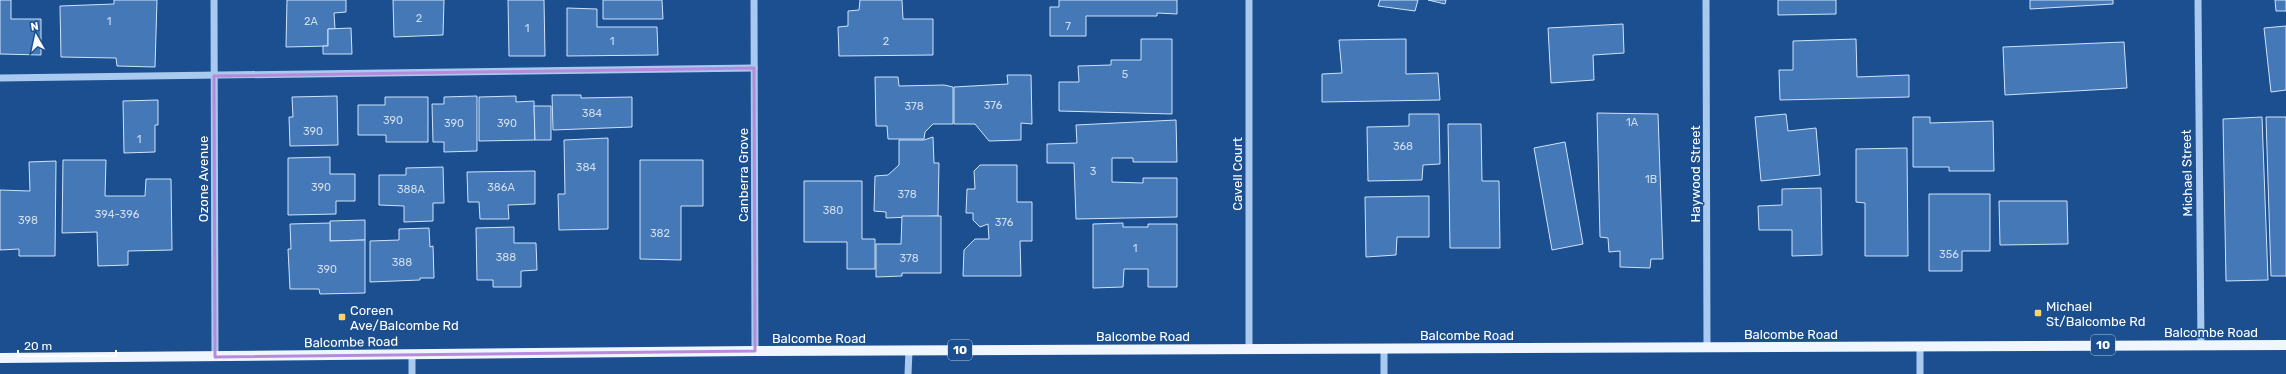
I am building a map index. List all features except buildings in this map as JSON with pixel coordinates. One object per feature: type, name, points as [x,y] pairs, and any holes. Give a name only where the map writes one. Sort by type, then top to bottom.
[{"type":"main road","name":"Balcombe Road","points":[[0,358],[1249,348],[2286,345]]},
{"type":"street","name":"Ozone Avenue","points":[[214,0],[215,357]]},
{"type":"street","name":"Canberra Grove","points":[[754,0],[755,351]]},
{"type":"street","name":"Cavell Court","points":[[1249,0],[1249,348]]},
{"type":"street","name":"Haywood Street","points":[[1706,0],[1707,347]]},
{"type":"street","name":"Michael Street","points":[[2198,0],[2201,345]]},
{"type":"street","points":[[0,78],[754,68]]},
{"type":"street","points":[[1920,346],[1920,374]]},
{"type":"street","points":[[1384,348],[1384,374]]},
{"type":"street","points":[[908,374],[909,351]]},
{"type":"street","points":[[412,354],[412,374]]},
{"type":"highlighted area","points":[[754,68],[755,351],[215,357],[214,76]]},
{"type":"place","name":"Michael St/Balcombe Rd","points":[[2038,313]]},
{"type":"place","name":"Coreen Ave/Balcombe Rd","points":[[342,317]]}]
